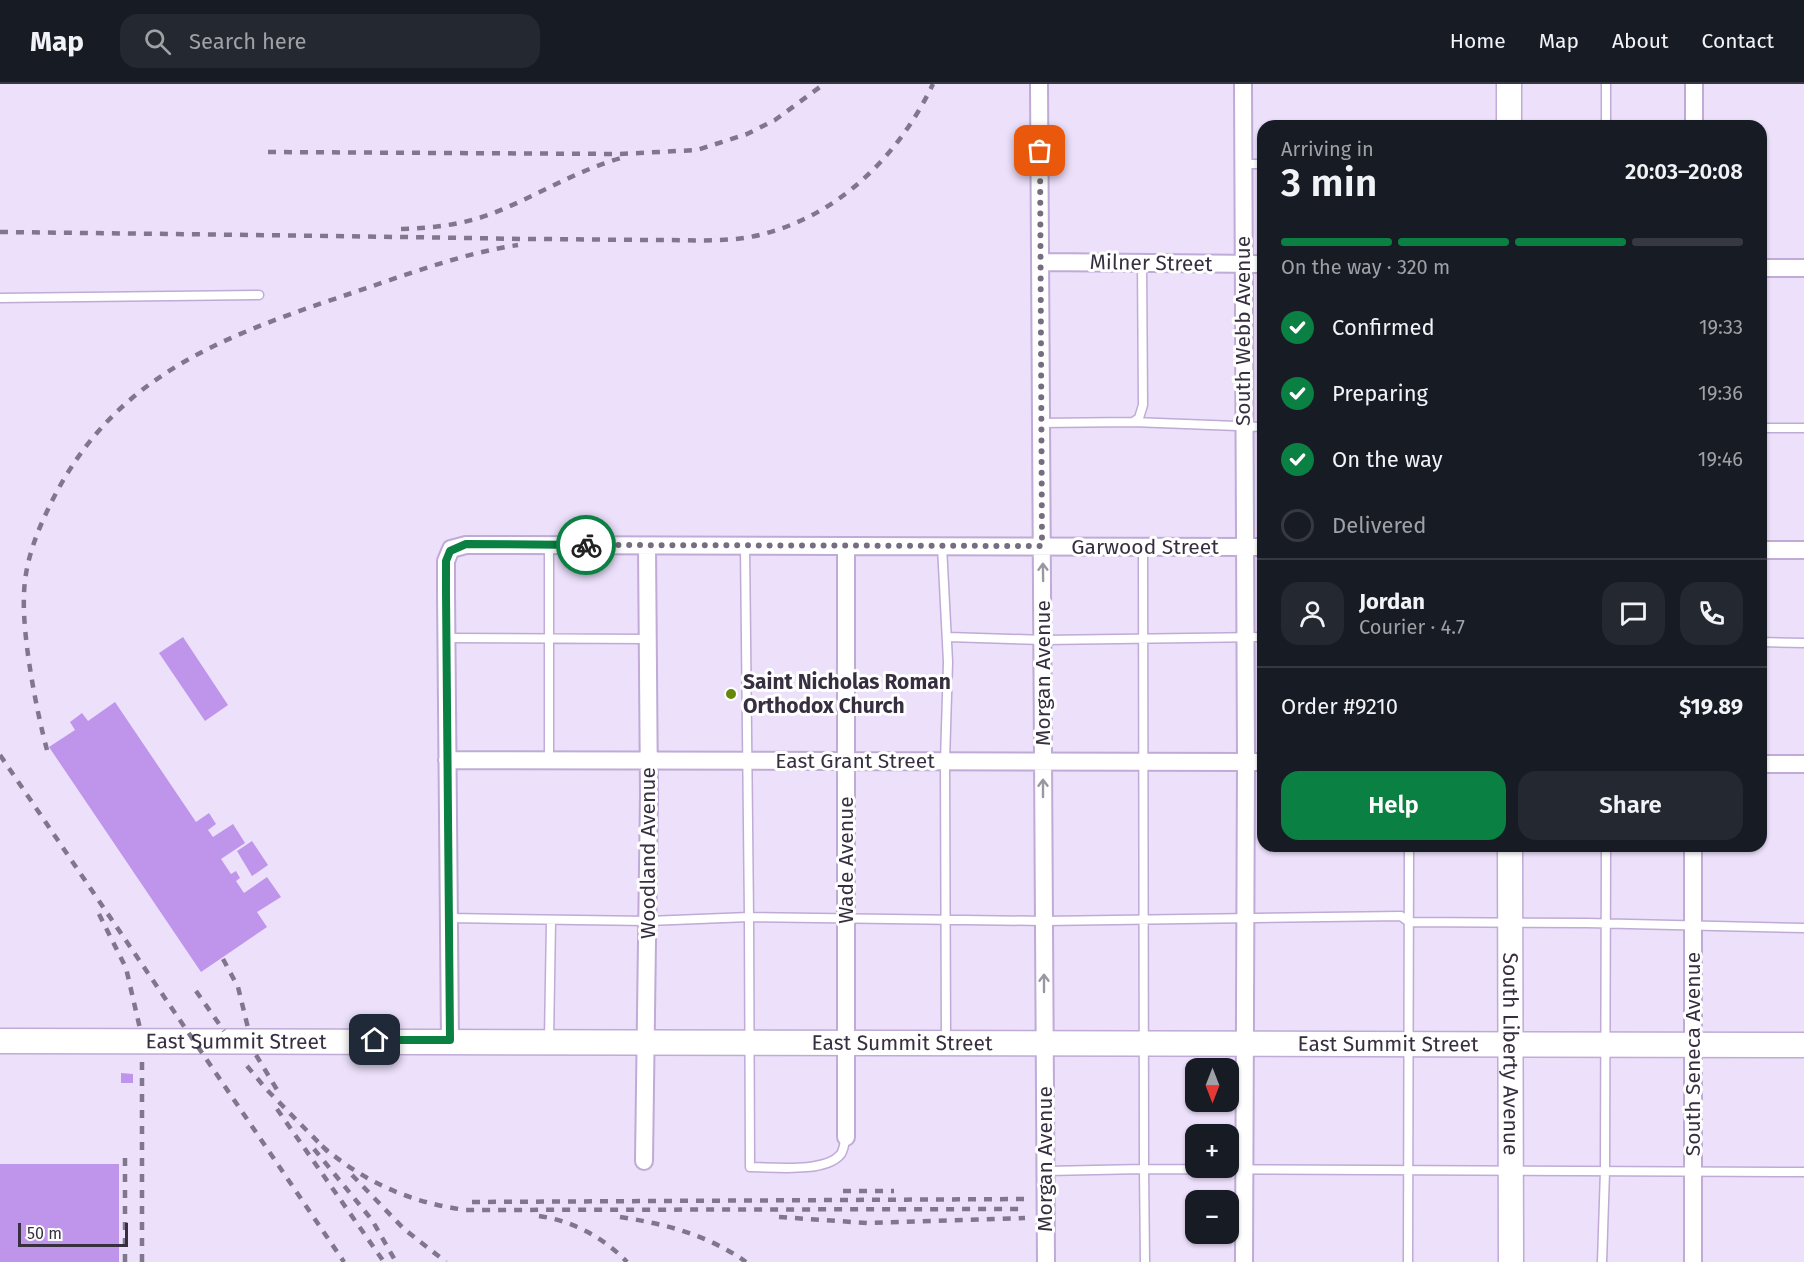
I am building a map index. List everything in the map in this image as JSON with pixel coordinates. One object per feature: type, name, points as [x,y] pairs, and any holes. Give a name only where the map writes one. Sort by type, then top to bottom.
[{"type":"street","name":"Morgan Avenue","points":[[1039,84],[1046,1262]]},
{"type":"street","name":"South Webb Avenue","points":[[1243,84],[1246,637],[1244,1262]]},
{"type":"street","points":[[1509,84],[1509,120]]},
{"type":"street","points":[[1694,84],[1694,120]]},
{"type":"street","name":"Milner Street","points":[[1040,262],[1257,264]]},
{"type":"street","points":[[1767,268],[1804,268]]},
{"type":"street","name":"Garwood Street","points":[[446,638],[446,561],[451,549],[466,544],[1257,547]]},
{"type":"street","name":"Woodland Avenue","points":[[644,1161],[648,921],[647,546]]},
{"type":"street","name":"Wade Avenue","points":[[846,546],[846,1137]]},
{"type":"street","points":[[1767,550],[1804,550]]},
{"type":"street","points":[[446,638],[450,1040]]},
{"type":"street","name":"East Grant Street","points":[[447,760],[1257,762]]},
{"type":"street","points":[[1767,764],[1804,764]]},
{"type":"street","name":"South Liberty Avenue","points":[[1510,852],[1511,1262]]},
{"type":"street","name":"South Seneca Avenue","points":[[1693,1262],[1694,852]]},
{"type":"street","name":"East Summit Street","points":[[0,1041],[1044,1041],[1804,1045]]},
{"type":"lane","points":[[1606,84],[1606,120]]},
{"type":"lane","points":[[1243,164],[1257,164]]},
{"type":"lane","points":[[1133,422],[1139,418],[1143,405],[1142,263]]},
{"type":"lane","points":[[0,298],[259,295]]},
{"type":"lane","points":[[1041,423],[1133,422],[1257,426]]},
{"type":"lane","points":[[1767,428],[1804,428]]},
{"type":"lane","points":[[549,545],[549,760]]},
{"type":"lane","points":[[745,546],[750,1167],[802,1168],[830,1163],[842,1154],[846,1137]]},
{"type":"lane","points":[[942,546],[948,637],[945,761],[946,1041]]},
{"type":"lane","points":[[1143,546],[1146,920],[1145,1262]]},
{"type":"lane","points":[[948,637],[1044,640],[1257,638]]},
{"type":"lane","points":[[446,638],[647,639]]},
{"type":"lane","points":[[1767,642],[1804,642]]},
{"type":"lane","points":[[1408,1262],[1409,852]]},
{"type":"lane","points":[[1602,1262],[1605,1171],[1606,852]]},
{"type":"lane","points":[[449,918],[648,921],[749,917],[1044,921],[1401,916],[1409,922],[1607,923],[1804,928]]},
{"type":"lane","points":[[549,1040],[551,921]]},
{"type":"lane","points":[[1046,1171],[1245,1169],[1409,1172],[1804,1172]]},
{"type":"building","points":[[183,637],[228,705],[205,721],[159,653]]},
{"type":"building","points":[[115,702],[196,822],[209,813],[216,824],[208,830],[213,837],[233,824],[245,843],[221,859],[231,874],[236,871],[240,878],[236,881],[244,893],[267,877],[281,897],[257,912],[267,927],[201,972],[49,747],[75,730],[70,722],[82,713],[88,721]]},
{"type":"building","points":[[252,841],[268,865],[252,876],[237,851]]},
{"type":"building","points":[[121,1073],[133,1074],[133,1083],[121,1083]]},
{"type":"building","points":[[0,1164],[119,1164],[119,1262],[0,1262]]},
{"type":"railway","points":[[268,152],[619,154],[697,150],[747,134],[775,120],[824,84]]},
{"type":"railway","points":[[0,232],[701,240],[728,240],[754,236],[795,223],[820,211],[844,195],[886,156],[920,109],[933,84]]},
{"type":"railway","points":[[401,229],[446,225],[480,218],[587,170],[621,158]]},
{"type":"railway","points":[[47,750],[27,651],[24,611],[27,569],[37,533],[53,499],[78,457],[107,422],[139,392],[174,368],[212,347],[253,329],[295,312],[428,267],[473,254],[518,245]]},
{"type":"railway","points":[[0,755],[344,1262]]},
{"type":"railway","points":[[99,914],[126,968],[141,1033]]},
{"type":"railway","points":[[223,959],[238,987],[248,1028]]},
{"type":"railway","points":[[196,991],[224,1031]]},
{"type":"railway","points":[[142,1055],[142,1262]]},
{"type":"railway","points":[[256,1055],[279,1093]]},
{"type":"railway","points":[[247,1066],[267,1090],[328,1152]]},
{"type":"railway","points":[[277,1109],[384,1262]]},
{"type":"railway","points":[[322,1146],[354,1170],[389,1189],[426,1202],[466,1210],[1026,1209]]},
{"type":"railway","points":[[314,1149],[372,1220],[396,1262]]},
{"type":"railway","points":[[125,1154],[125,1262]]},
{"type":"railway","points":[[352,1175],[404,1229],[446,1262]]},
{"type":"railway","points":[[843,1191],[894,1191]]},
{"type":"railway","points":[[472,1202],[1024,1199]]},
{"type":"railway","points":[[539,1216],[552,1218],[587,1231],[627,1262]]},
{"type":"railway","points":[[620,1217],[686,1232],[717,1245],[746,1262]]},
{"type":"railway","points":[[779,1217],[867,1223],[1025,1218]]},
{"type":"way so far","points":[[586,545],[1042,546],[1040,151]]},
{"type":"place","name":"Saint Nicholas Roman Orthodox Church","points":[[731,694]]},
{"type":"route","points":[[375,1040],[450,1040],[446,561],[450,551],[466,544],[586,545]]}]
